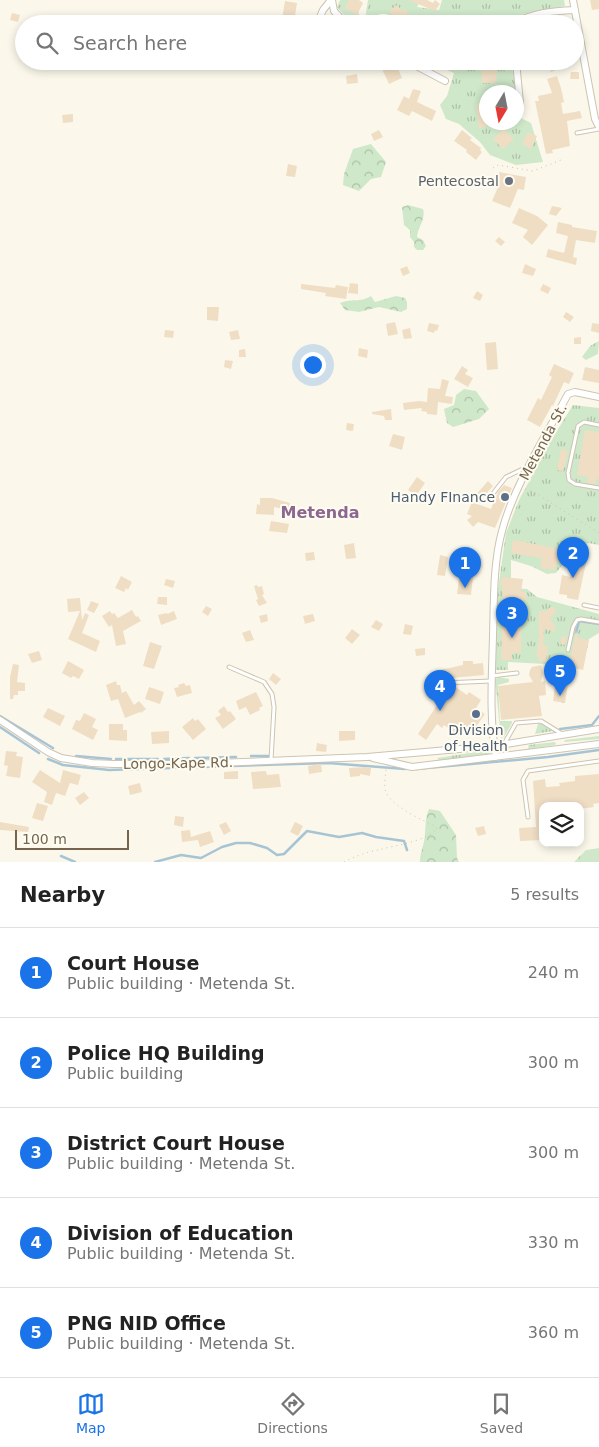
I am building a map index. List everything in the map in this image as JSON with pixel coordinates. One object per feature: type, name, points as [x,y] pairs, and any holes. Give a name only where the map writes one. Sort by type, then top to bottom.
[{"type":"street","points":[[321,15],[332,0]]},
{"type":"street","points":[[332,0],[334,11],[338,15]]},
{"type":"street","points":[[573,0],[575,15]]},
{"type":"street","points":[[530,15],[548,11],[574,10]]},
{"type":"street","points":[[584,62],[595,119],[599,128]]},
{"type":"street","points":[[421,70],[445,81]]},
{"type":"street","points":[[517,70],[518,85]]},
{"type":"street","name":"Metenda St.","points":[[496,757],[492,678],[494,589],[502,529],[519,488],[568,394],[575,392],[599,396]]},
{"type":"street","name":"Longo-Kape Rd.","points":[[0,720],[48,752],[61,758],[92,763],[162,764],[366,757]]},
{"type":"street","points":[[366,757],[494,746],[599,729]]},
{"type":"street","points":[[561,736],[561,749]]},
{"type":"street","points":[[524,742],[526,754]]},
{"type":"street","points":[[366,757],[412,767],[599,744]]},
{"type":"lane","points":[[577,133],[599,128]]},
{"type":"lane","points":[[599,425],[584,422],[578,426],[568,473],[569,480],[576,484],[599,488]]},
{"type":"lane","points":[[491,496],[506,477],[530,466]]},
{"type":"lane","points":[[584,605],[599,608]]},
{"type":"lane","points":[[568,650],[573,627],[577,620],[599,622]]},
{"type":"lane","points":[[228,668],[264,682],[272,694],[274,707],[271,760]]},
{"type":"lane","points":[[443,683],[492,678],[516,673]]},
{"type":"lane","points":[[504,744],[516,723],[541,721],[561,736]]},
{"type":"lane","points":[[528,817],[524,780],[528,771],[599,761]]},
{"type":"path","points":[[493,168],[498,165],[532,171],[561,160]]},
{"type":"path","points":[[519,488],[535,493],[599,533]]},
{"type":"path","points":[[344,862],[377,850],[408,843],[431,835],[437,829],[435,826],[413,815],[388,796],[385,789],[387,761]]},
{"type":"green space","points":[[340,0],[357,0],[359,15],[344,15],[337,7]]},
{"type":"green space","points":[[368,0],[421,0],[417,7],[439,10],[442,0],[564,0],[565,6],[522,15],[366,15]]},
{"type":"green space","points":[[447,70],[512,70],[515,85],[479,85],[479,130],[524,130],[524,120],[531,123],[543,162],[516,165],[490,155],[480,142],[459,124],[446,119],[440,105],[447,96],[454,73]]},
{"type":"green space","points":[[371,144],[386,162],[381,177],[371,179],[359,191],[343,185],[344,174],[353,149]]},
{"type":"green space","points":[[408,205],[423,209],[424,213],[417,237],[423,240],[426,246],[423,250],[417,250],[414,247],[414,242],[410,237],[410,230],[404,225],[402,207]]},
{"type":"green space","points":[[371,296],[375,302],[396,296],[405,298],[407,309],[401,312],[379,307],[359,312],[345,310],[340,303]]},
{"type":"green space","points":[[599,341],[598,354],[586,360],[582,357],[590,346]]},
{"type":"green space","points":[[464,389],[476,391],[489,409],[479,419],[453,427],[447,423],[444,409],[454,405],[456,395]]},
{"type":"green space","points":[[573,405],[599,408],[599,545],[588,543],[578,545],[556,573],[547,574],[531,566],[511,560],[511,588],[527,589],[537,597],[599,614],[599,633],[589,639],[572,673],[545,664],[508,662],[508,670],[495,670],[495,610],[506,533],[519,500],[550,442]]},
{"type":"green space","points":[[498,677],[509,679],[509,682],[498,685],[500,721],[512,721],[504,737],[501,738],[495,680]]},
{"type":"green space","points":[[542,723],[553,731],[535,734],[538,724]]},
{"type":"green space","points":[[599,736],[599,739],[564,742],[565,740]]},
{"type":"green space","points":[[556,743],[555,745],[528,749],[529,745]]},
{"type":"green space","points":[[491,751],[489,754],[439,760],[437,758]]},
{"type":"green space","points":[[429,809],[440,811],[456,835],[457,858],[459,862],[420,862]]},
{"type":"green space","points":[[599,848],[599,862],[574,862],[586,850]]},
{"type":"building","points":[[349,0],[359,0],[363,3],[357,15],[345,8]]},
{"type":"building","points":[[408,0],[427,0],[433,3],[435,0],[440,4],[435,11]]},
{"type":"building","points":[[590,0],[599,0],[599,9],[592,10]]},
{"type":"building","points":[[285,1],[297,3],[295,15],[283,15]]},
{"type":"building","points":[[397,5],[403,12],[404,8],[409,15],[392,15],[389,11]]},
{"type":"building","points":[[12,13],[20,15],[15,15],[15,21],[10,20]]},
{"type":"building","points":[[382,70],[399,70],[402,78],[389,84]]},
{"type":"building","points":[[481,70],[497,70],[496,83],[482,83]]},
{"type":"building","points":[[571,72],[579,72],[579,79],[570,79]]},
{"type":"building","points":[[357,74],[358,83],[347,84],[346,76]]},
{"type":"building","points":[[557,76],[564,102],[561,103],[563,114],[580,111],[582,118],[567,121],[570,146],[552,150],[553,153],[546,154],[535,101],[539,101],[538,96],[552,93],[547,79]]},
{"type":"building","points":[[413,89],[421,91],[417,102],[436,111],[432,121],[412,111],[409,116],[397,110],[404,96],[409,99]]},
{"type":"building","points":[[476,105],[479,105],[479,128]]},
{"type":"building","points":[[73,114],[73,122],[63,123],[62,115]]},
{"type":"building","points":[[379,130],[383,137],[374,141],[371,134]]},
{"type":"building","points":[[462,130],[472,138],[470,140],[481,148],[482,152],[476,160],[466,152],[467,150],[454,141]]},
{"type":"building","points":[[504,130],[514,139],[503,149],[493,139]]},
{"type":"building","points":[[528,132],[537,136],[531,149],[522,144]]},
{"type":"building","points":[[288,164],[297,166],[295,177],[286,176]]},
{"type":"building","points":[[499,172],[526,177],[524,190],[518,189],[510,208],[492,201],[499,185],[491,184],[493,178],[498,179]]},
{"type":"building","points":[[552,206],[562,208],[556,216],[549,214]]},
{"type":"building","points":[[519,208],[537,216],[548,225],[532,245],[523,237],[528,230],[512,223]]},
{"type":"building","points":[[558,222],[572,225],[572,227],[597,231],[595,243],[576,240],[573,257],[577,258],[576,265],[546,257],[548,249],[564,253],[568,236],[556,233]]},
{"type":"building","points":[[499,237],[505,242],[501,246],[495,241]]},
{"type":"building","points":[[525,264],[536,269],[533,276],[522,273]]},
{"type":"building","points":[[407,266],[410,273],[403,276],[400,269]]},
{"type":"building","points":[[350,283],[358,284],[358,294],[348,293]]},
{"type":"building","points":[[301,284],[335,288],[336,285],[348,287],[346,299],[325,296],[326,293],[301,289]]},
{"type":"building","points":[[543,284],[551,288],[548,294],[540,290]]},
{"type":"building","points":[[477,291],[483,295],[480,301],[473,298]]},
{"type":"building","points":[[207,307],[219,307],[218,321],[207,320]]},
{"type":"building","points":[[566,312],[574,317],[570,322],[563,317]]},
{"type":"building","points":[[395,322],[398,334],[388,336],[386,324]]},
{"type":"building","points":[[429,323],[439,325],[437,331],[435,330],[434,333],[427,331]]},
{"type":"building","points":[[592,323],[599,324],[599,333],[591,331]]},
{"type":"building","points":[[410,328],[412,338],[404,339],[402,330]]},
{"type":"building","points":[[165,330],[174,331],[173,338],[164,337]]},
{"type":"building","points":[[238,330],[240,339],[231,340],[229,332]]},
{"type":"building","points":[[581,337],[581,344],[574,344],[574,338]]},
{"type":"building","points":[[496,342],[498,369],[487,370],[485,343]]},
{"type":"building","points":[[359,348],[368,350],[367,358],[358,356]]},
{"type":"building","points":[[245,349],[246,357],[239,357],[239,350]]},
{"type":"building","points":[[225,360],[233,361],[231,369],[224,367]]},
{"type":"building","points":[[554,364],[574,373],[569,384],[564,382],[553,406],[540,427],[527,420],[538,398],[541,400],[552,377],[549,375]]},
{"type":"building","points":[[462,366],[468,370],[465,374],[473,378],[468,387],[454,379]]},
{"type":"building","points":[[585,367],[599,370],[599,383],[582,380]]},
{"type":"building","points":[[442,379],[449,381],[445,396],[453,397],[452,404],[438,402],[437,415],[427,414],[427,412],[421,411],[422,408],[404,410],[403,403],[427,402],[428,388],[440,389]]},
{"type":"building","points":[[391,409],[392,420],[385,420],[384,416],[372,414],[372,412]]},
{"type":"building","points":[[347,423],[354,424],[353,431],[346,430]]},
{"type":"building","points":[[585,430],[599,432],[599,479],[597,478],[595,484],[587,483],[588,477],[577,475]]},
{"type":"building","points":[[393,434],[405,437],[402,450],[389,446]]},
{"type":"building","points":[[561,449],[568,451],[563,471],[557,470]]},
{"type":"building","points":[[417,477],[425,483],[416,496],[408,490]]},
{"type":"building","points":[[488,481],[493,486],[477,504],[491,509],[498,492],[504,485],[512,488],[495,528],[478,522],[473,527],[467,520],[472,516],[467,514],[474,497]]},
{"type":"building","points":[[260,498],[272,498],[290,503],[289,510],[274,507],[274,515],[256,514],[257,504],[260,505]]},
{"type":"building","points":[[271,521],[289,524],[287,533],[269,531]]},
{"type":"building","points":[[513,540],[588,554],[578,600],[559,594],[562,575],[570,577],[572,565],[556,562],[555,570],[540,568],[542,558],[511,553]]},
{"type":"building","points":[[354,543],[356,558],[346,559],[344,545]]},
{"type":"building","points":[[462,551],[476,552],[471,595],[457,594],[460,571],[462,571]]},
{"type":"building","points":[[314,552],[315,560],[306,561],[305,553]]},
{"type":"building","points":[[440,555],[448,557],[445,576],[437,575]]},
{"type":"building","points":[[121,576],[132,582],[128,590],[126,588],[124,592],[115,588]]},
{"type":"building","points":[[504,577],[523,579],[521,592],[526,592],[526,600],[503,601],[500,581]]},
{"type":"building","points":[[166,579],[175,581],[173,588],[164,585]]},
{"type":"building","points":[[257,585],[258,587],[262,586],[264,594],[262,595],[267,603],[259,606],[254,586]]},
{"type":"building","points":[[158,597],[167,597],[167,605],[157,604]]},
{"type":"building","points":[[80,598],[82,620],[85,613],[89,615],[82,633],[100,641],[96,652],[68,639],[80,611],[68,612],[67,599]]},
{"type":"building","points":[[91,601],[99,604],[94,613],[87,610]]},
{"type":"building","points":[[206,606],[212,609],[208,616],[202,612]]},
{"type":"building","points":[[553,607],[556,610],[555,613],[549,619],[552,621],[556,632],[544,629],[543,645],[548,646],[546,662],[538,661],[539,656],[536,656],[539,641],[539,611],[547,611]]},
{"type":"building","points":[[132,610],[141,621],[123,631],[126,644],[116,646],[112,625],[109,627],[102,616],[110,611],[118,618]]},
{"type":"building","points":[[174,611],[177,619],[161,625],[158,615]]},
{"type":"building","points":[[267,614],[268,621],[261,623],[259,616]]},
{"type":"building","points":[[313,614],[315,621],[305,624],[303,616]]},
{"type":"building","points":[[376,620],[383,624],[379,631],[371,627]]},
{"type":"building","points":[[405,624],[413,626],[411,635],[403,634]]},
{"type":"building","points":[[502,624],[521,624],[521,653],[512,653],[512,660],[501,660]]},
{"type":"building","points":[[352,629],[360,635],[352,644],[345,638]]},
{"type":"building","points":[[250,630],[254,640],[246,642],[242,633]]},
{"type":"building","points":[[576,631],[578,638],[589,640],[583,670],[569,667]]},
{"type":"building","points":[[562,636],[567,637],[565,645],[560,644]]},
{"type":"building","points":[[150,642],[162,646],[154,669],[143,666]]},
{"type":"building","points":[[425,648],[425,655],[416,656],[415,649]]},
{"type":"building","points":[[39,651],[42,660],[32,663],[28,654]]},
{"type":"building","points":[[68,661],[84,670],[79,679],[73,676],[71,678],[62,673]]},
{"type":"building","points":[[463,661],[473,661],[473,664],[483,663],[484,675],[441,679],[440,670],[463,665]]},
{"type":"building","points":[[13,664],[19,665],[17,682],[25,683],[25,691],[18,691],[18,695],[14,695],[13,699],[10,699],[10,677]]},
{"type":"building","points":[[541,665],[543,673],[541,682],[545,681],[546,695],[539,696],[542,716],[501,720],[498,686],[533,682],[529,675],[530,670],[532,667]]},
{"type":"building","points":[[273,673],[281,679],[276,685],[269,679]]},
{"type":"building","points":[[556,679],[563,680],[563,683],[568,684],[565,703],[553,701]]},
{"type":"building","points":[[116,681],[117,685],[120,685],[122,693],[126,691],[134,705],[139,701],[146,709],[141,713],[125,718],[118,699],[111,701],[106,685]]},
{"type":"building","points":[[184,683],[186,686],[190,685],[192,693],[177,697],[174,688]]},
{"type":"building","points":[[444,686],[454,686],[467,695],[469,692],[481,700],[476,708],[485,714],[471,734],[459,726],[455,733],[444,725],[442,728],[437,724],[426,740],[418,734],[443,696],[439,694]]},
{"type":"building","points":[[149,687],[164,692],[160,704],[145,699]]},
{"type":"building","points":[[256,692],[263,706],[259,708],[260,710],[250,715],[246,707],[239,710],[236,701]]},
{"type":"building","points":[[224,706],[236,719],[223,729],[215,718],[221,715],[218,711]]},
{"type":"building","points":[[48,708],[65,716],[60,726],[43,717]]},
{"type":"building","points":[[84,713],[96,719],[92,727],[98,730],[93,740],[72,729],[76,720],[80,721]]},
{"type":"building","points":[[193,718],[195,721],[198,719],[206,729],[193,740],[182,727]]},
{"type":"building","points":[[109,724],[123,724],[123,730],[127,730],[127,741],[109,740]]},
{"type":"building","points":[[169,731],[169,743],[152,744],[151,732]]},
{"type":"building","points":[[339,731],[355,731],[355,740],[339,741]]},
{"type":"building","points":[[317,743],[327,745],[326,752],[316,751]]},
{"type":"building","points":[[6,751],[17,752],[16,756],[23,757],[20,778],[6,776],[8,766],[4,765]]},
{"type":"building","points":[[321,764],[322,772],[309,774],[308,766]]},
{"type":"building","points":[[349,768],[371,768],[370,776],[360,774],[360,776],[350,777]]},
{"type":"building","points":[[40,770],[60,783],[63,770],[81,775],[78,785],[70,783],[65,796],[56,793],[52,805],[44,802],[47,792],[32,782]]},
{"type":"building","points":[[238,771],[238,779],[224,779],[224,772]]},
{"type":"building","points":[[266,771],[267,775],[279,774],[281,787],[253,789],[251,772]]},
{"type":"building","points":[[599,774],[599,803],[593,804],[594,807],[584,808],[584,802],[539,802],[539,840],[520,841],[519,828],[536,827],[533,781],[545,779],[546,787],[560,786],[559,783],[575,781],[575,776]]},
{"type":"building","points":[[140,783],[142,792],[130,795],[128,786]]},
{"type":"building","points":[[84,792],[89,798],[80,805],[75,798]]},
{"type":"building","points":[[37,803],[48,806],[43,821],[32,818]]},
{"type":"building","points":[[175,816],[184,817],[183,827],[174,825]]},
{"type":"building","points":[[0,822],[29,827],[28,832],[0,830]]},
{"type":"building","points":[[226,822],[231,831],[224,835],[219,825]]},
{"type":"building","points":[[295,822],[303,826],[298,836],[290,832]]},
{"type":"building","points":[[484,826],[486,834],[478,836],[475,828]]},
{"type":"building","points":[[190,830],[191,837],[210,831],[214,842],[200,847],[198,840],[182,842],[181,831]]},
{"type":"waterway","points":[[576,633],[579,621],[599,624]]},
{"type":"waterway","points":[[0,716],[53,748]]},
{"type":"waterway","points":[[560,729],[592,725],[599,716]]},
{"type":"waterway","points":[[0,727],[39,753]]},
{"type":"waterway","points":[[416,769],[548,757],[599,750]]},
{"type":"waterway","points":[[76,756],[111,759]]},
{"type":"waterway","points":[[251,756],[269,756]]},
{"type":"waterway","points":[[195,758],[236,757]]},
{"type":"waterway","points":[[164,759],[189,758]]},
{"type":"waterway","points":[[48,759],[63,765],[109,770],[328,763],[405,769]]},
{"type":"waterway","points":[[116,759],[158,759]]},
{"type":"waterway","points":[[155,862],[181,855],[201,858],[222,847],[236,843],[250,843],[267,848],[277,855],[284,854],[307,831],[339,837],[362,833],[404,841],[407,850]]},
{"type":"waterway","points":[[61,856],[75,862]]},
{"type":"place","name":"Pentecostal","points":[[509,181]]},
{"type":"place","name":"Handy FInance","points":[[505,497]]},
{"type":"place","name":"Police HQ Building","points":[[573,578]]},
{"type":"place","name":"Court House","points":[[465,588]]},
{"type":"place","name":"District Court House","points":[[512,638]]},
{"type":"place","name":"PNG NID Office","points":[[560,696]]},
{"type":"place","name":"Division of Education","points":[[440,711]]},
{"type":"place","name":"Division of Health","points":[[476,714]]},
{"type":"district","name":"Metenda","points":[[320,512]]}]
